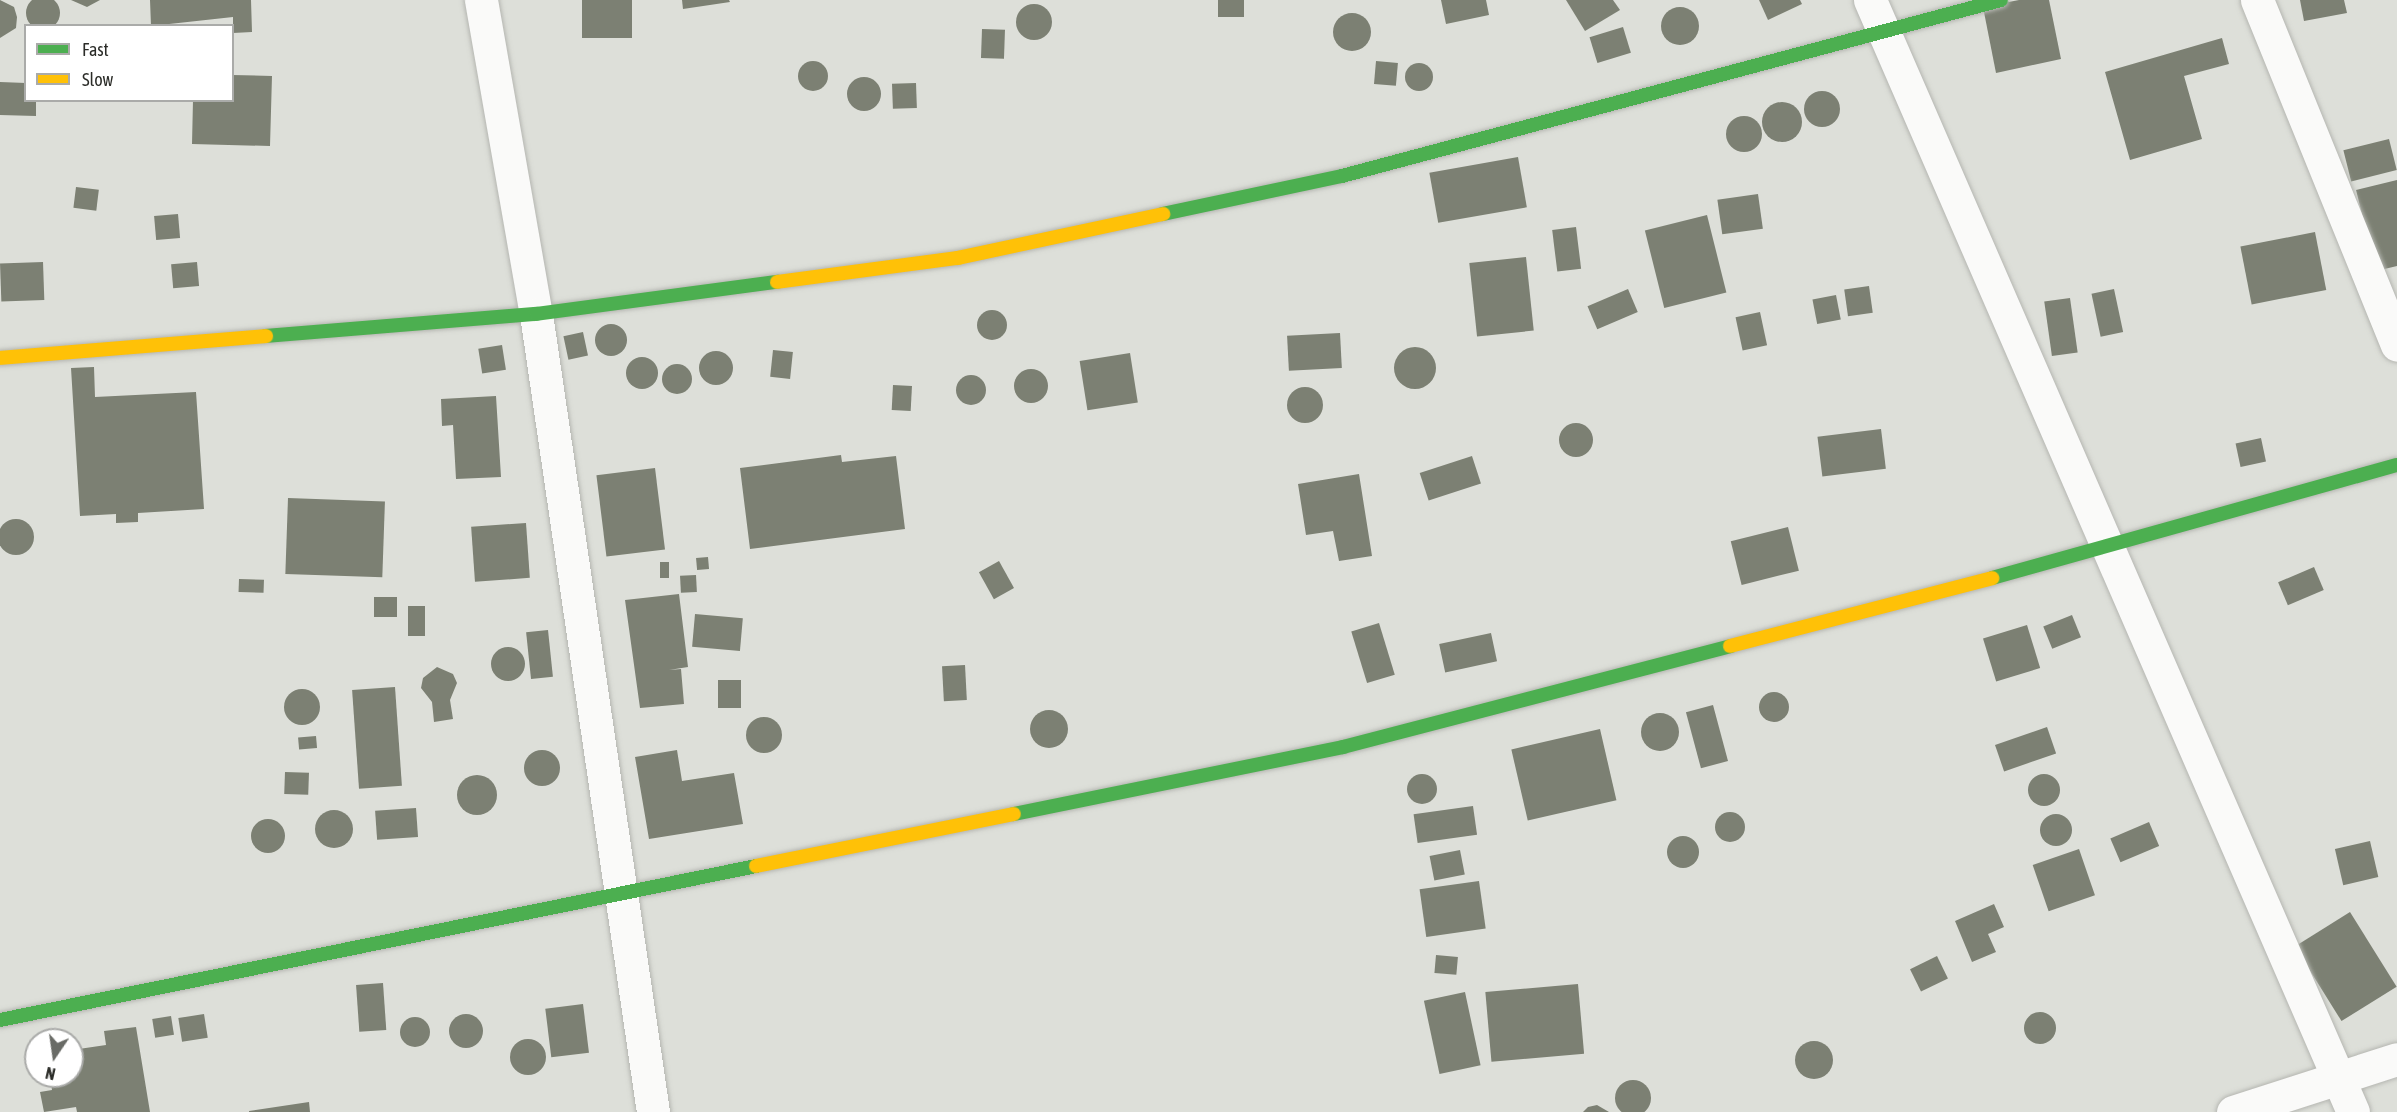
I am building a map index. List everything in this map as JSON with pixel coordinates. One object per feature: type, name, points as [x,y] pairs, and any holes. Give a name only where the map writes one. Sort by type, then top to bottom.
[{"type":"street","points":[[482,0],[536,314],[618,898],[653,1112]]},
{"type":"street","points":[[1870,0],[2353,1112]]},
{"type":"street","points":[[0,358],[536,314],[958,258],[1342,176],[2001,0]]},
{"type":"street","points":[[2257,0],[2397,345]]},
{"type":"street","points":[[0,1020],[618,898],[1343,747],[2109,548],[2397,465]]},
{"type":"street","points":[[2232,1112],[2336,1074],[2397,1059]]},
{"type":"building","points":[[34,-1],[52,-1],[59,6],[59,20],[56,24],[30,24],[27,20],[27,6]]},
{"type":"building","points":[[0,0],[14,7],[17,17],[16,28],[0,38]]},
{"type":"building","points":[[71,0],[100,0],[87,7]]},
{"type":"building","points":[[150,0],[251,0],[252,32],[234,33],[233,17],[151,24]]},
{"type":"building","points":[[582,0],[632,0],[632,38],[582,38]]},
{"type":"building","points":[[682,0],[729,0],[730,2],[683,9]]},
{"type":"building","points":[[1218,0],[1244,0],[1244,17],[1218,17]]},
{"type":"building","points":[[1441,0],[1486,0],[1489,15],[1446,24]]},
{"type":"building","points":[[1566,0],[1613,0],[1620,10],[1585,31]]},
{"type":"building","points":[[1759,0],[1800,0],[1802,4],[1768,20]]},
{"type":"building","points":[[2019,0],[2049,0],[2061,59],[1996,73],[1983,7]]},
{"type":"building","points":[[2300,0],[2344,0],[2347,13],[2304,21]]},
{"type":"building","points":[[1034,4],[1046,10],[1052,22],[1046,34],[1034,40],[1022,34],[1016,22],[1022,10]]},
{"type":"building","points":[[1680,7],[1687,8],[1693,13],[1698,19],[1698,33],[1693,39],[1687,44],[1680,45],[1673,44],[1667,39],[1662,33],[1661,26],[1662,19],[1667,13],[1673,8]]},
{"type":"building","points":[[1352,13],[1359,14],[1365,19],[1370,25],[1370,39],[1365,45],[1359,50],[1352,51],[1345,50],[1339,45],[1334,39],[1333,32],[1334,25],[1339,19],[1345,14]]},
{"type":"building","points":[[1623,27],[1631,53],[1597,63],[1590,37]]},
{"type":"building","points":[[982,29],[1005,30],[1004,59],[981,58]]},
{"type":"building","points":[[2222,38],[2229,64],[2184,76],[2202,139],[2130,160],[2105,72]]},
{"type":"building","points":[[813,61],[819,62],[827,70],[827,82],[819,90],[813,91],[807,90],[799,82],[798,76],[799,70],[807,62]]},
{"type":"building","points":[[1376,61],[1398,63],[1396,86],[1374,84]]},
{"type":"building","points":[[1419,63],[1429,67],[1433,77],[1429,87],[1419,91],[1409,87],[1405,77],[1409,67]]},
{"type":"building","points":[[234,75],[272,76],[270,146],[192,144],[193,102],[234,102]]},
{"type":"building","points":[[864,77],[876,82],[881,94],[876,106],[864,111],[852,106],[847,94],[852,82]]},
{"type":"building","points":[[0,82],[24,83],[24,102],[36,102],[36,116],[0,115]]},
{"type":"building","points":[[916,83],[917,108],[893,109],[892,84]]},
{"type":"building","points":[[1822,91],[1835,96],[1840,109],[1835,122],[1822,127],[1809,122],[1804,109],[1809,96]]},
{"type":"building","points":[[1782,102],[1796,108],[1802,122],[1796,136],[1782,142],[1768,136],[1762,122],[1768,108]]},
{"type":"building","points":[[1744,116],[1757,121],[1762,134],[1757,147],[1744,152],[1731,147],[1726,134],[1731,121]]},
{"type":"building","points":[[2389,139],[2397,170],[2351,181],[2343,150]]},
{"type":"building","points":[[1518,157],[1527,207],[1438,223],[1429,173]]},
{"type":"building","points":[[2397,180],[2397,266],[2376,271],[2356,190]]},
{"type":"building","points":[[76,187],[99,190],[96,211],[73,208]]},
{"type":"building","points":[[1758,194],[1763,229],[1722,234],[1717,200]]},
{"type":"building","points":[[178,214],[180,238],[156,240],[154,216]]},
{"type":"building","points":[[1707,215],[1726,293],[1664,308],[1645,230]]},
{"type":"building","points":[[1576,227],[1581,269],[1557,272],[1552,230]]},
{"type":"building","points":[[2315,232],[2326,290],[2252,304],[2240,247]]},
{"type":"building","points":[[1526,257],[1534,331],[1477,337],[1469,263]]},
{"type":"building","points":[[43,262],[44,300],[1,301],[0,264]]},
{"type":"building","points":[[197,262],[199,286],[173,288],[171,264]]},
{"type":"building","points":[[1869,286],[1873,313],[1848,316],[1844,289]]},
{"type":"building","points":[[1628,289],[1638,312],[1597,329],[1587,306]]},
{"type":"building","points":[[2114,289],[2123,332],[2101,337],[2092,294]]},
{"type":"building","points":[[1836,295],[1841,320],[1817,324],[1812,300]]},
{"type":"building","points":[[2070,298],[2078,352],[2052,356],[2044,302]]},
{"type":"building","points":[[992,310],[1003,314],[1007,325],[1003,336],[992,340],[981,336],[977,325],[981,314]]},
{"type":"building","points":[[1760,312],[1767,345],[1743,350],[1736,317]]},
{"type":"building","points":[[611,324],[623,328],[627,340],[623,352],[611,356],[599,352],[595,340],[599,328]]},
{"type":"building","points":[[583,332],[588,355],[568,360],[563,336]]},
{"type":"building","points":[[1340,333],[1342,368],[1289,371],[1287,336]]},
{"type":"building","points":[[502,345],[506,370],[482,373],[478,349]]},
{"type":"building","points":[[1415,347],[1423,348],[1430,353],[1435,360],[1435,376],[1430,383],[1423,388],[1415,389],[1407,388],[1400,383],[1395,376],[1394,368],[1395,360],[1400,353],[1407,348]]},
{"type":"building","points":[[773,350],[793,352],[790,379],[770,377]]},
{"type":"building","points":[[716,351],[728,356],[733,368],[728,380],[716,385],[704,380],[699,368],[704,356]]},
{"type":"building","points":[[1130,353],[1138,402],[1087,410],[1080,361]]},
{"type":"building","points":[[642,357],[653,362],[658,373],[653,384],[642,389],[631,384],[626,373],[631,362]]},
{"type":"building","points":[[677,364],[688,368],[692,379],[688,390],[677,394],[666,390],[662,379],[666,368]]},
{"type":"building","points":[[94,367],[95,397],[196,392],[204,509],[138,513],[138,522],[116,523],[116,514],[80,516],[71,368]]},
{"type":"building","points":[[1031,369],[1043,374],[1048,386],[1043,398],[1031,403],[1019,398],[1014,386],[1019,374]]},
{"type":"building","points":[[971,375],[982,379],[986,390],[982,401],[971,405],[960,401],[956,390],[960,379]]},
{"type":"building","points":[[893,385],[912,386],[911,411],[892,410]]},
{"type":"building","points":[[1305,387],[1318,392],[1323,405],[1318,418],[1305,423],[1292,418],[1287,405],[1292,392]]},
{"type":"building","points":[[496,396],[501,477],[456,479],[453,425],[442,426],[441,399]]},
{"type":"building","points":[[1576,423],[1588,428],[1593,440],[1588,452],[1576,457],[1564,452],[1559,440],[1564,428]]},
{"type":"building","points":[[1881,429],[1886,469],[1822,477],[1817,437]]},
{"type":"building","points":[[2261,438],[2266,461],[2241,467],[2236,443]]},
{"type":"building","points":[[841,455],[842,462],[896,456],[905,529],[750,549],[740,468]]},
{"type":"building","points":[[1472,456],[1481,484],[1429,501],[1420,473]]},
{"type":"building","points":[[655,468],[665,549],[606,557],[596,475]]},
{"type":"building","points":[[1359,474],[1372,556],[1339,561],[1333,531],[1306,535],[1298,484]]},
{"type":"building","points":[[288,498],[385,501],[382,577],[285,574]]},
{"type":"building","points":[[9,520],[23,520],[33,530],[33,544],[23,554],[9,554],[-1,544],[-1,530]]},
{"type":"building","points":[[526,523],[530,578],[475,582],[471,527]]},
{"type":"building","points":[[1788,527],[1799,571],[1742,585],[1731,541]]},
{"type":"building","points":[[708,557],[709,569],[697,570],[696,558]]},
{"type":"building","points":[[999,561],[1014,588],[994,599],[979,572]]},
{"type":"building","points":[[660,562],[669,562],[669,578],[660,578]]},
{"type":"building","points":[[2314,567],[2324,590],[2288,605],[2278,582]]},
{"type":"building","points":[[696,575],[697,592],[681,593],[680,576]]},
{"type":"building","points":[[239,579],[264,580],[264,593],[239,592]]},
{"type":"building","points":[[679,594],[688,667],[669,670],[681,669],[684,704],[640,708],[625,600]]},
{"type":"building","points":[[374,597],[397,597],[397,617],[374,617]]},
{"type":"building","points":[[408,606],[425,606],[425,636],[408,636]]},
{"type":"building","points":[[695,614],[743,618],[740,651],[692,647]]},
{"type":"building","points":[[2072,615],[2081,637],[2052,649],[2043,627]]},
{"type":"building","points":[[1379,623],[1395,675],[1367,683],[1351,631]]},
{"type":"building","points":[[2027,625],[2040,668],[1996,681],[1983,638]]},
{"type":"building","points":[[548,630],[553,677],[531,679],[526,632]]},
{"type":"building","points":[[1491,633],[1497,661],[1445,672],[1439,644]]},
{"type":"building","points":[[508,647],[520,652],[525,664],[520,676],[508,681],[496,676],[491,664],[496,652]]},
{"type":"building","points":[[965,665],[967,700],[944,701],[942,666]]},
{"type":"building","points":[[437,667],[453,674],[457,683],[450,700],[453,719],[434,722],[432,702],[421,688],[423,678]]},
{"type":"building","points":[[718,680],[741,680],[741,708],[718,708]]},
{"type":"building","points":[[395,687],[402,786],[359,789],[352,690]]},
{"type":"building","points":[[302,689],[315,694],[320,707],[315,720],[302,725],[289,720],[284,707],[289,694]]},
{"type":"building","points":[[1774,692],[1780,693],[1788,701],[1788,713],[1780,721],[1774,722],[1768,721],[1760,713],[1759,707],[1760,701],[1768,693]]},
{"type":"building","points":[[1713,705],[1728,761],[1701,768],[1686,712]]},
{"type":"building","points":[[1049,710],[1062,716],[1068,729],[1062,742],[1049,748],[1036,742],[1030,729],[1036,716]]},
{"type":"building","points":[[1660,713],[1673,719],[1679,732],[1673,745],[1660,751],[1647,745],[1641,732],[1647,719]]},
{"type":"building","points":[[764,717],[777,722],[782,735],[777,748],[764,753],[751,748],[746,735],[751,722]]},
{"type":"building","points":[[2047,727],[2056,753],[2004,771],[1995,745]]},
{"type":"building","points":[[1600,729],[1616,800],[1528,821],[1511,749]]},
{"type":"building","points":[[316,736],[317,748],[299,750],[298,738]]},
{"type":"building","points":[[542,750],[555,755],[560,768],[555,781],[542,786],[529,781],[524,768],[529,755]]},
{"type":"building","points":[[677,750],[682,781],[734,773],[743,824],[649,839],[635,757]]},
{"type":"building","points":[[285,772],[309,773],[308,795],[284,794]]},
{"type":"building","points":[[1422,774],[1428,775],[1436,783],[1436,795],[1428,803],[1422,804],[1416,803],[1408,795],[1407,789],[1408,783],[1416,775]]},
{"type":"building","points":[[2044,774],[2056,778],[2060,790],[2056,802],[2044,806],[2032,802],[2028,790],[2032,778]]},
{"type":"building","points":[[477,775],[491,781],[497,795],[491,809],[477,815],[463,809],[457,795],[463,781]]},
{"type":"building","points":[[1473,806],[1477,835],[1418,843],[1414,814]]},
{"type":"building","points":[[416,808],[418,837],[377,840],[375,811]]},
{"type":"building","points":[[334,810],[347,816],[353,829],[347,842],[334,848],[321,842],[315,829],[321,816]]},
{"type":"building","points":[[1730,812],[1740,817],[1745,827],[1740,837],[1730,842],[1720,837],[1715,827],[1720,817]]},
{"type":"building","points":[[2056,814],[2067,819],[2072,830],[2067,841],[2056,846],[2045,841],[2040,830],[2045,819]]},
{"type":"building","points":[[268,819],[280,824],[285,836],[280,848],[268,853],[256,848],[251,836],[256,824]]},
{"type":"building","points":[[2149,822],[2159,846],[2120,862],[2110,838]]},
{"type":"building","points":[[1683,836],[1694,841],[1699,852],[1694,863],[1683,868],[1672,863],[1667,852],[1672,841]]},
{"type":"building","points":[[2370,841],[2378,877],[2343,885],[2335,849]]},
{"type":"building","points":[[2079,849],[2095,895],[2049,911],[2033,865]]},
{"type":"building","points":[[1460,850],[1465,875],[1434,880],[1430,856]]},
{"type":"building","points":[[1479,881],[1486,929],[1426,937],[1420,889]]},
{"type":"building","points":[[1994,904],[2004,927],[1988,934],[1996,952],[1972,962],[1955,921]]},
{"type":"building","points":[[2350,912],[2397,987],[2342,1021],[2295,946]]},
{"type":"building","points":[[1436,955],[1458,957],[1456,975],[1434,973]]},
{"type":"building","points":[[1937,956],[1948,978],[1921,992],[1910,969]]},
{"type":"building","points":[[383,983],[386,1030],[359,1032],[356,985]]},
{"type":"building","points":[[1578,984],[1584,1054],[1491,1062],[1485,992]]},
{"type":"building","points":[[1465,992],[1481,1065],[1440,1074],[1424,1001]]},
{"type":"building","points":[[583,1004],[589,1053],[551,1057],[545,1009]]},
{"type":"building","points":[[2040,1012],[2051,1017],[2056,1028],[2051,1039],[2040,1044],[2029,1039],[2024,1028],[2029,1017]]},
{"type":"building","points":[[204,1014],[208,1038],[182,1042],[178,1018]]},
{"type":"building","points":[[466,1014],[478,1019],[483,1031],[478,1043],[466,1048],[454,1043],[449,1031],[454,1019]]},
{"type":"building","points":[[171,1016],[174,1035],[155,1038],[152,1019]]},
{"type":"building","points":[[415,1017],[426,1021],[430,1032],[426,1043],[415,1047],[404,1043],[400,1032],[404,1021]]},
{"type":"building","points":[[136,1027],[150,1112],[77,1112],[76,1107],[44,1112],[40,1092],[52,1090],[52,1088],[84,1088],[84,1048],[106,1045],[104,1031]]},
{"type":"building","points":[[528,1039],[541,1044],[546,1057],[541,1070],[528,1075],[515,1070],[510,1057],[515,1044]]},
{"type":"building","points":[[1814,1041],[1827,1047],[1833,1060],[1827,1073],[1814,1079],[1801,1073],[1795,1060],[1801,1047]]},
{"type":"building","points":[[1633,1080],[1646,1085],[1651,1098],[1646,1111],[1624,1113],[1620,1111],[1615,1098],[1620,1085]]},
{"type":"building","points":[[309,1102],[310,1112],[249,1112],[249,1111]]},
{"type":"building","points":[[1597,1105],[1609,1112],[1583,1112],[1588,1107]]},
{"type":"traffic: fast","points":[[1163,214],[1342,176],[2001,0]]},
{"type":"traffic: fast","points":[[266,336],[536,314],[777,282]]},
{"type":"traffic: fast","points":[[1992,578],[2397,465]]},
{"type":"traffic: fast","points":[[1014,814],[1343,747],[1730,646]]},
{"type":"traffic: fast","points":[[0,1020],[756,866]]},
{"type":"traffic: slow","points":[[777,282],[958,258],[1163,214]]},
{"type":"traffic: slow","points":[[0,358],[266,336]]},
{"type":"traffic: slow","points":[[1730,646],[1992,578]]},
{"type":"traffic: slow","points":[[756,866],[1014,814]]}]
